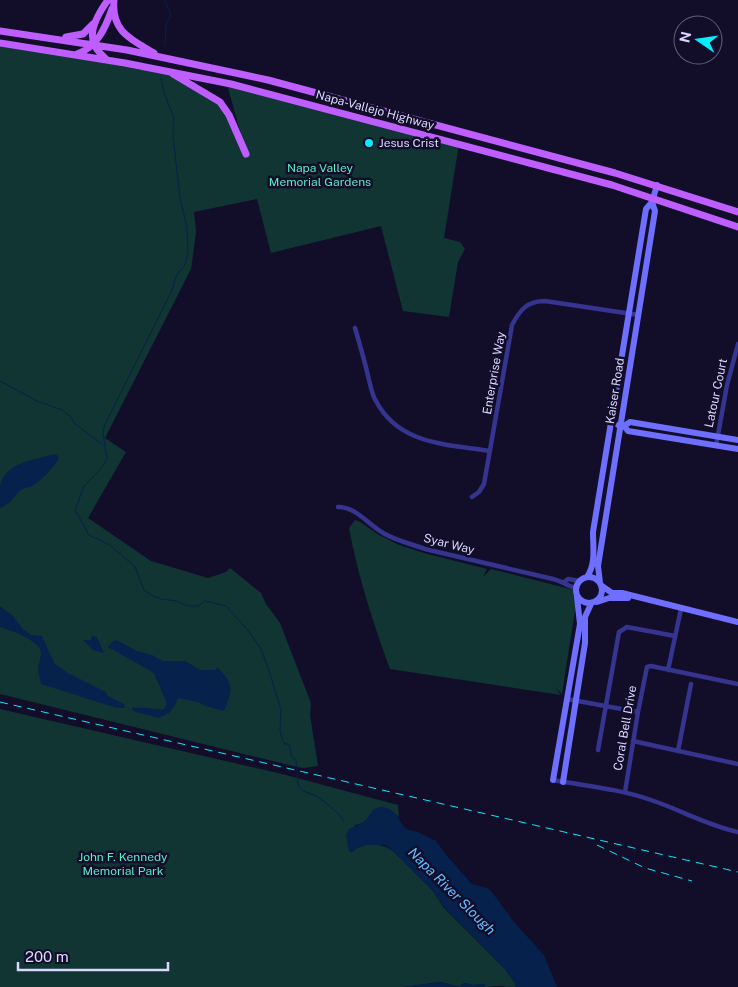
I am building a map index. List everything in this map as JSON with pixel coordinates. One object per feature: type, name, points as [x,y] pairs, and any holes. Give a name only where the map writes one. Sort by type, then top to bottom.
[{"type":"main road","points":[[56,38],[83,34],[96,20],[108,0]]},
{"type":"main road","points":[[77,54],[94,45],[105,27],[114,0]]},
{"type":"main road","points":[[114,0],[114,16],[120,29],[132,40],[160,57]]},
{"type":"main road","points":[[96,20],[94,45],[106,59]]},
{"type":"main road","name":"Napa-Vallejo Highway","points":[[0,31],[56,38],[227,70],[657,185],[738,212]]},
{"type":"main road","name":"Napa-Vallejo Highway","points":[[0,43],[167,70],[227,84],[453,142],[653,200],[738,227]]},
{"type":"main road","points":[[167,70],[220,102],[230,115],[246,154]]},
{"type":"street","points":[[453,142],[455,130]]},
{"type":"street","name":"Kaiser Road","points":[[587,577],[592,570],[594,562],[593,532],[646,209],[653,200],[657,185]]},
{"type":"street","name":"Kaiser Road","points":[[601,585],[598,566],[623,426],[655,211],[653,200]]},
{"type":"street","name":"Enterprise Way","points":[[472,497],[479,492],[484,484],[512,325],[519,311],[533,302],[545,301],[639,315]]},
{"type":"street","points":[[355,328],[373,394],[382,411],[392,422],[408,434],[422,439],[490,451]]},
{"type":"street","name":"Latour Court","points":[[716,446],[729,374],[738,344]]},
{"type":"street","points":[[623,426],[630,422],[738,440]]},
{"type":"street","points":[[612,424],[623,426],[628,431],[738,449]]},
{"type":"street","name":"Syar Way","points":[[338,507],[352,509],[386,534],[425,549],[564,582],[567,586],[576,588]]},
{"type":"street","points":[[738,622],[635,598],[622,593],[612,593],[595,578],[587,577],[580,581],[576,588],[580,624],[553,780],[625,792],[659,803],[712,826],[738,832]]},
{"type":"street","name":"Syar Way","points":[[564,582],[568,579],[580,581]]},
{"type":"street","points":[[563,782],[585,642],[585,616],[602,595],[601,585]]},
{"type":"street","points":[[577,597],[582,602],[594,603],[609,598],[635,598]]},
{"type":"street","points":[[681,608],[668,670],[738,684]]},
{"type":"street","points":[[598,750],[619,632],[628,627],[675,636]]},
{"type":"street","name":"Coral Bell Drive","points":[[625,792],[647,667],[668,670]]},
{"type":"street","points":[[678,751],[691,684]]},
{"type":"street","points":[[567,699],[638,712]]},
{"type":"street","points":[[633,741],[738,764]]},
{"type":"green space","name":"Napa Valley Memorial Gardens","points":[[0,43],[106,59],[140,70],[167,70],[220,102],[245,149],[227,84],[459,144],[444,238],[460,242],[465,249],[458,262],[449,317],[403,311],[381,226],[271,253],[257,199],[194,212],[196,232],[191,269],[105,438],[126,452],[88,518],[151,561],[208,578],[226,572],[230,568],[261,593],[266,604],[280,623],[311,703],[310,715],[318,766],[297,767],[0,694]]},
{"type":"green space","points":[[355,520],[399,545],[487,569],[483,577],[491,569],[578,591],[562,694],[554,686],[561,695],[390,669],[361,582],[349,528]]},
{"type":"green space","name":"John F. Kennedy Memorial Park","points":[[0,709],[286,775],[398,805],[399,817],[383,807],[374,811],[362,823],[355,825],[353,851],[362,846],[378,845],[393,851],[433,891],[444,908],[504,968],[516,987],[485,987],[485,984],[474,985],[464,983],[460,987],[440,982],[404,987],[0,987]]},
{"type":"water","points":[[55,454],[58,456],[58,460],[46,474],[31,487],[21,490],[9,503],[0,508],[2,479],[13,467]]},
{"type":"water","points":[[0,606],[13,616],[22,628],[31,635],[42,636],[54,663],[66,672],[106,692],[108,696],[124,704],[125,708],[117,708],[41,684],[38,670],[41,652],[39,648],[35,643],[23,636],[0,627]]},
{"type":"water","points":[[92,636],[97,637],[104,653],[93,650],[83,640],[91,640]]},
{"type":"water","points":[[116,640],[163,661],[185,661],[200,670],[214,670],[218,668],[228,679],[231,690],[225,709],[223,711],[198,702],[178,698],[169,713],[159,718],[132,710],[133,707],[164,709],[167,704],[155,675],[151,671],[108,647]]},
{"type":"water","name":"Napa River Slough","points":[[381,807],[394,812],[406,829],[418,832],[436,841],[472,884],[487,888],[492,892],[514,922],[544,955],[557,987],[516,987],[504,968],[444,907],[433,891],[385,845],[360,846],[351,853],[349,851],[346,835],[349,829],[364,822],[374,809]]},
{"type":"water","points":[[440,982],[460,987],[404,987]]},
{"type":"water","points":[[464,983],[474,985],[485,984],[485,987],[460,987]]},
{"type":"waterway","points":[[164,0],[170,11],[170,17],[166,25],[165,46]]},
{"type":"waterway","points":[[161,78],[164,93],[174,118],[173,136],[180,198],[187,227],[188,253],[185,265],[176,276],[172,290],[105,424],[103,433],[107,459],[100,470],[84,486],[75,510],[89,535],[110,545],[135,567],[144,590],[161,599],[177,601],[187,606],[198,606],[205,601],[226,606],[247,629],[261,649],[269,671],[281,710],[280,730],[282,739],[285,744],[289,744],[292,757],[296,760],[298,785],[303,790],[326,803],[344,821]]},
{"type":"waterway","points":[[0,381],[37,401],[62,410],[71,417],[74,423],[103,445]]},
{"type":"railway","points":[[0,702],[738,872]]},
{"type":"railway","points":[[597,845],[645,868],[692,881]]},
{"type":"place","name":"Jesus Crist","points":[[369,143]]}]
